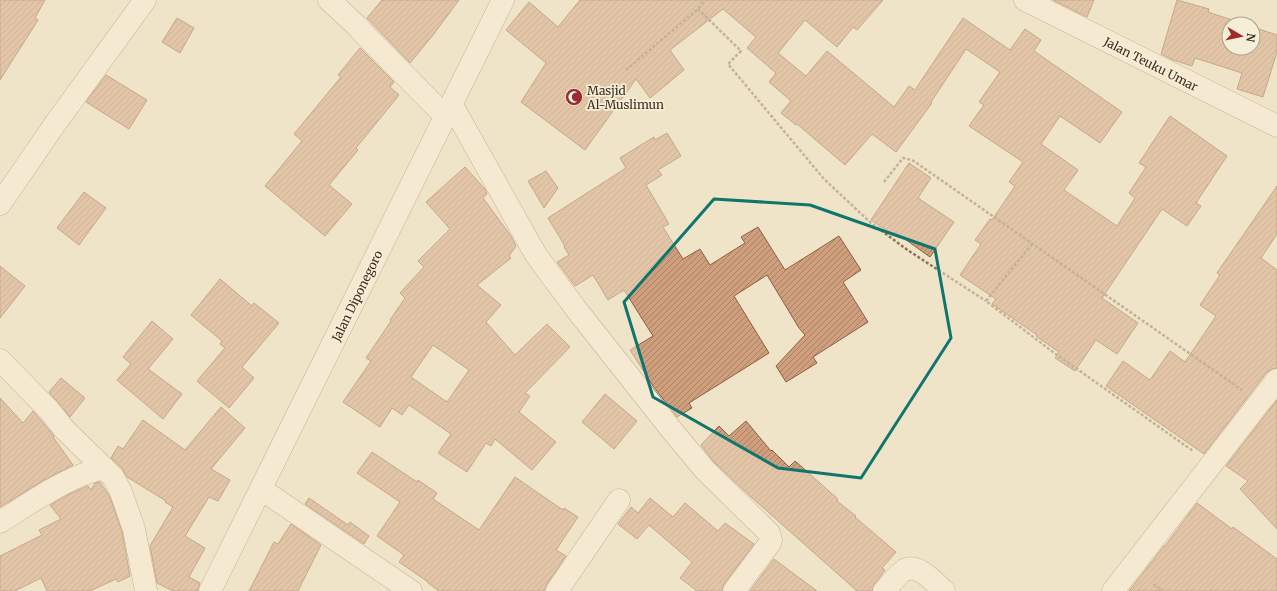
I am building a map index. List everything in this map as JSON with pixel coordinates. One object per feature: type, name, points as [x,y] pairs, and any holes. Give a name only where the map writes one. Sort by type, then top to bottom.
[{"type":"street","points":[[0,204],[55,124],[145,0]]},
{"type":"street","points":[[329,0],[367,37],[449,111],[536,254],[576,309],[700,464],[769,533],[770,543],[734,591]]},
{"type":"street","name":"Jalan Diponegoro","points":[[210,591],[503,0]]},
{"type":"street","name":"Jalan Teuku Umar","points":[[1025,0],[1277,126]]},
{"type":"street","points":[[3,368],[49,410],[64,429],[113,477],[119,487],[134,529],[146,591]]},
{"type":"street","points":[[1113,591],[1212,464],[1270,396]]},
{"type":"street","points":[[0,522],[74,478],[92,470],[104,468]]},
{"type":"street","points":[[261,489],[405,590]]},
{"type":"street","points":[[557,591],[619,500]]},
{"type":"street","points":[[884,591],[902,571],[911,568],[922,572],[944,591]]},
{"type":"path","points":[[626,70],[698,9],[705,0]]},
{"type":"path","points":[[698,9],[741,51],[728,64],[824,179],[871,223],[909,251],[986,301],[1053,352],[1212,464]]},
{"type":"path","points":[[884,182],[903,158],[912,160],[1032,244],[1270,396]]},
{"type":"path","points":[[986,301],[1032,244]]},
{"type":"highlighted area","points":[[714,199],[810,205],[935,249],[951,338],[861,478],[778,468],[653,397],[624,302]]},
{"type":"building","points":[[0,0],[45,0],[35,18],[38,20],[0,80]]},
{"type":"building","points":[[382,0],[459,0],[410,63],[367,18]]},
{"type":"building","points":[[580,0],[883,0],[857,30],[853,27],[837,47],[805,20],[778,53],[806,76],[827,51],[894,107],[909,86],[915,90],[963,18],[1010,50],[1025,29],[1041,40],[1034,51],[1122,112],[1100,143],[1060,116],[1041,144],[1078,170],[1064,190],[1117,226],[1135,198],[1129,193],[1146,167],[1139,163],[1170,116],[1227,156],[1196,203],[1201,206],[1187,226],[1162,209],[1102,298],[1138,323],[1117,354],[1096,340],[1075,371],[1055,358],[1059,352],[992,304],[996,299],[960,275],[981,244],[975,240],[990,219],[992,220],[1015,186],[1009,182],[1023,162],[969,126],[984,105],[979,102],[1000,72],[966,49],[931,102],[932,103],[896,152],[872,134],[845,165],[797,124],[796,125],[781,113],[791,101],[769,82],[776,73],[747,48],[756,37],[723,9],[670,50],[684,70],[650,98],[636,79],[585,150],[521,102],[546,63],[506,30],[529,2],[558,27]]},
{"type":"building","points":[[1053,0],[1094,0],[1087,17]]},
{"type":"building","points":[[1177,0],[1209,9],[1208,12],[1221,16],[1221,56],[1261,56],[1261,30],[1277,35],[1277,52],[1263,97],[1237,89],[1242,73],[1195,58],[1192,66],[1173,60],[1161,54]]},
{"type":"building","points":[[177,18],[194,28],[180,53],[162,42]]},
{"type":"building","points":[[360,48],[394,82],[390,87],[399,95],[356,148],[358,150],[329,185],[352,204],[325,236],[265,186],[302,141],[294,134],[341,77],[338,75]]},
{"type":"building","points":[[106,75],[147,100],[129,129],[86,102]]},
{"type":"building","points":[[667,133],[681,156],[658,170],[662,175],[646,185],[669,224],[663,227],[683,259],[700,249],[710,265],[745,243],[741,237],[758,227],[785,270],[839,236],[861,270],[843,282],[868,322],[813,357],[817,363],[786,382],[776,366],[805,335],[799,328],[767,275],[734,296],[769,353],[689,403],[692,408],[677,417],[653,386],[630,350],[653,336],[624,290],[608,300],[593,275],[575,286],[557,262],[569,255],[548,218],[626,168],[620,158],[654,137],[655,140]]},
{"type":"building","points":[[909,163],[931,178],[918,198],[954,222],[930,257],[895,232],[893,235],[871,220]]},
{"type":"building","points":[[465,167],[485,189],[487,194],[483,198],[511,236],[516,246],[509,256],[511,258],[477,285],[501,305],[486,322],[515,355],[547,324],[570,347],[525,393],[530,396],[519,412],[556,442],[532,470],[495,439],[491,446],[486,443],[467,472],[438,453],[451,434],[409,405],[402,415],[392,408],[380,427],[343,402],[371,361],[366,358],[405,298],[400,293],[424,267],[418,261],[450,229],[426,202]],"holes":[[[433,345],[469,370],[447,402],[411,377]]]},
{"type":"building","points":[[546,171],[558,188],[544,208],[528,181]]},
{"type":"building","points":[[1277,186],[1277,234],[1261,258],[1277,270],[1277,368],[1267,372],[1204,454],[1106,386],[1123,361],[1150,380],[1170,351],[1185,362],[1216,316],[1200,305],[1220,275],[1217,273]]},
{"type":"building","points":[[84,192],[106,208],[79,245],[57,228]]},
{"type":"building","points":[[0,266],[25,286],[0,318]]},
{"type":"building","points":[[220,279],[252,306],[254,303],[279,323],[242,367],[254,378],[229,408],[197,381],[225,348],[220,344],[222,341],[191,315]]},
{"type":"building","points":[[152,321],[173,339],[148,369],[182,394],[163,419],[117,380],[131,364],[123,357]]},
{"type":"building","points":[[61,378],[85,398],[70,417],[49,392]]},
{"type":"building","points":[[605,394],[637,421],[614,449],[582,422]]},
{"type":"building","points":[[0,398],[23,423],[33,411],[54,436],[53,437],[73,465],[44,480],[0,507]]},
{"type":"building","points":[[1277,400],[1277,529],[1240,489],[1248,481],[1226,466]]},
{"type":"building","points":[[221,407],[245,428],[211,469],[230,480],[218,501],[209,497],[185,536],[205,548],[189,577],[200,583],[198,591],[173,591],[157,583],[150,546],[173,507],[165,502],[166,501],[127,477],[122,468],[111,458],[118,446],[123,449],[143,420],[185,450]]},
{"type":"building","points":[[746,421],[771,451],[772,450],[789,467],[795,461],[838,499],[837,501],[896,552],[882,568],[885,570],[875,583],[872,591],[857,591],[750,496],[714,462],[701,445],[719,426],[729,436]]},
{"type":"building","points":[[372,452],[417,482],[418,480],[437,493],[433,499],[479,530],[515,477],[563,510],[564,508],[578,517],[556,550],[566,556],[544,591],[439,591],[399,562],[404,555],[377,536],[400,502],[357,473]]},
{"type":"building","points":[[100,482],[110,497],[122,532],[130,576],[118,582],[116,579],[90,591],[47,591],[41,578],[15,591],[0,591],[0,556],[42,535],[39,530],[61,519],[50,505],[69,494],[88,486],[91,490],[95,483]]},
{"type":"building","points":[[309,498],[348,525],[350,522],[369,536],[364,544],[305,504]]},
{"type":"building","points":[[650,498],[673,517],[685,503],[718,531],[725,523],[754,544],[724,584],[722,591],[697,591],[680,578],[692,562],[649,525],[637,539],[618,524],[631,507],[638,513]]},
{"type":"building","points":[[1197,503],[1232,529],[1233,527],[1277,559],[1277,591],[1164,591],[1154,584],[1153,585],[1162,591],[1129,591]]},
{"type":"building","points":[[291,524],[321,545],[298,591],[249,591],[274,542],[278,544]]},
{"type":"building","points":[[774,559],[817,591],[750,591]]},
{"type":"place","name":"Masjid Al-Muslimun","points":[[574,97]]}]
